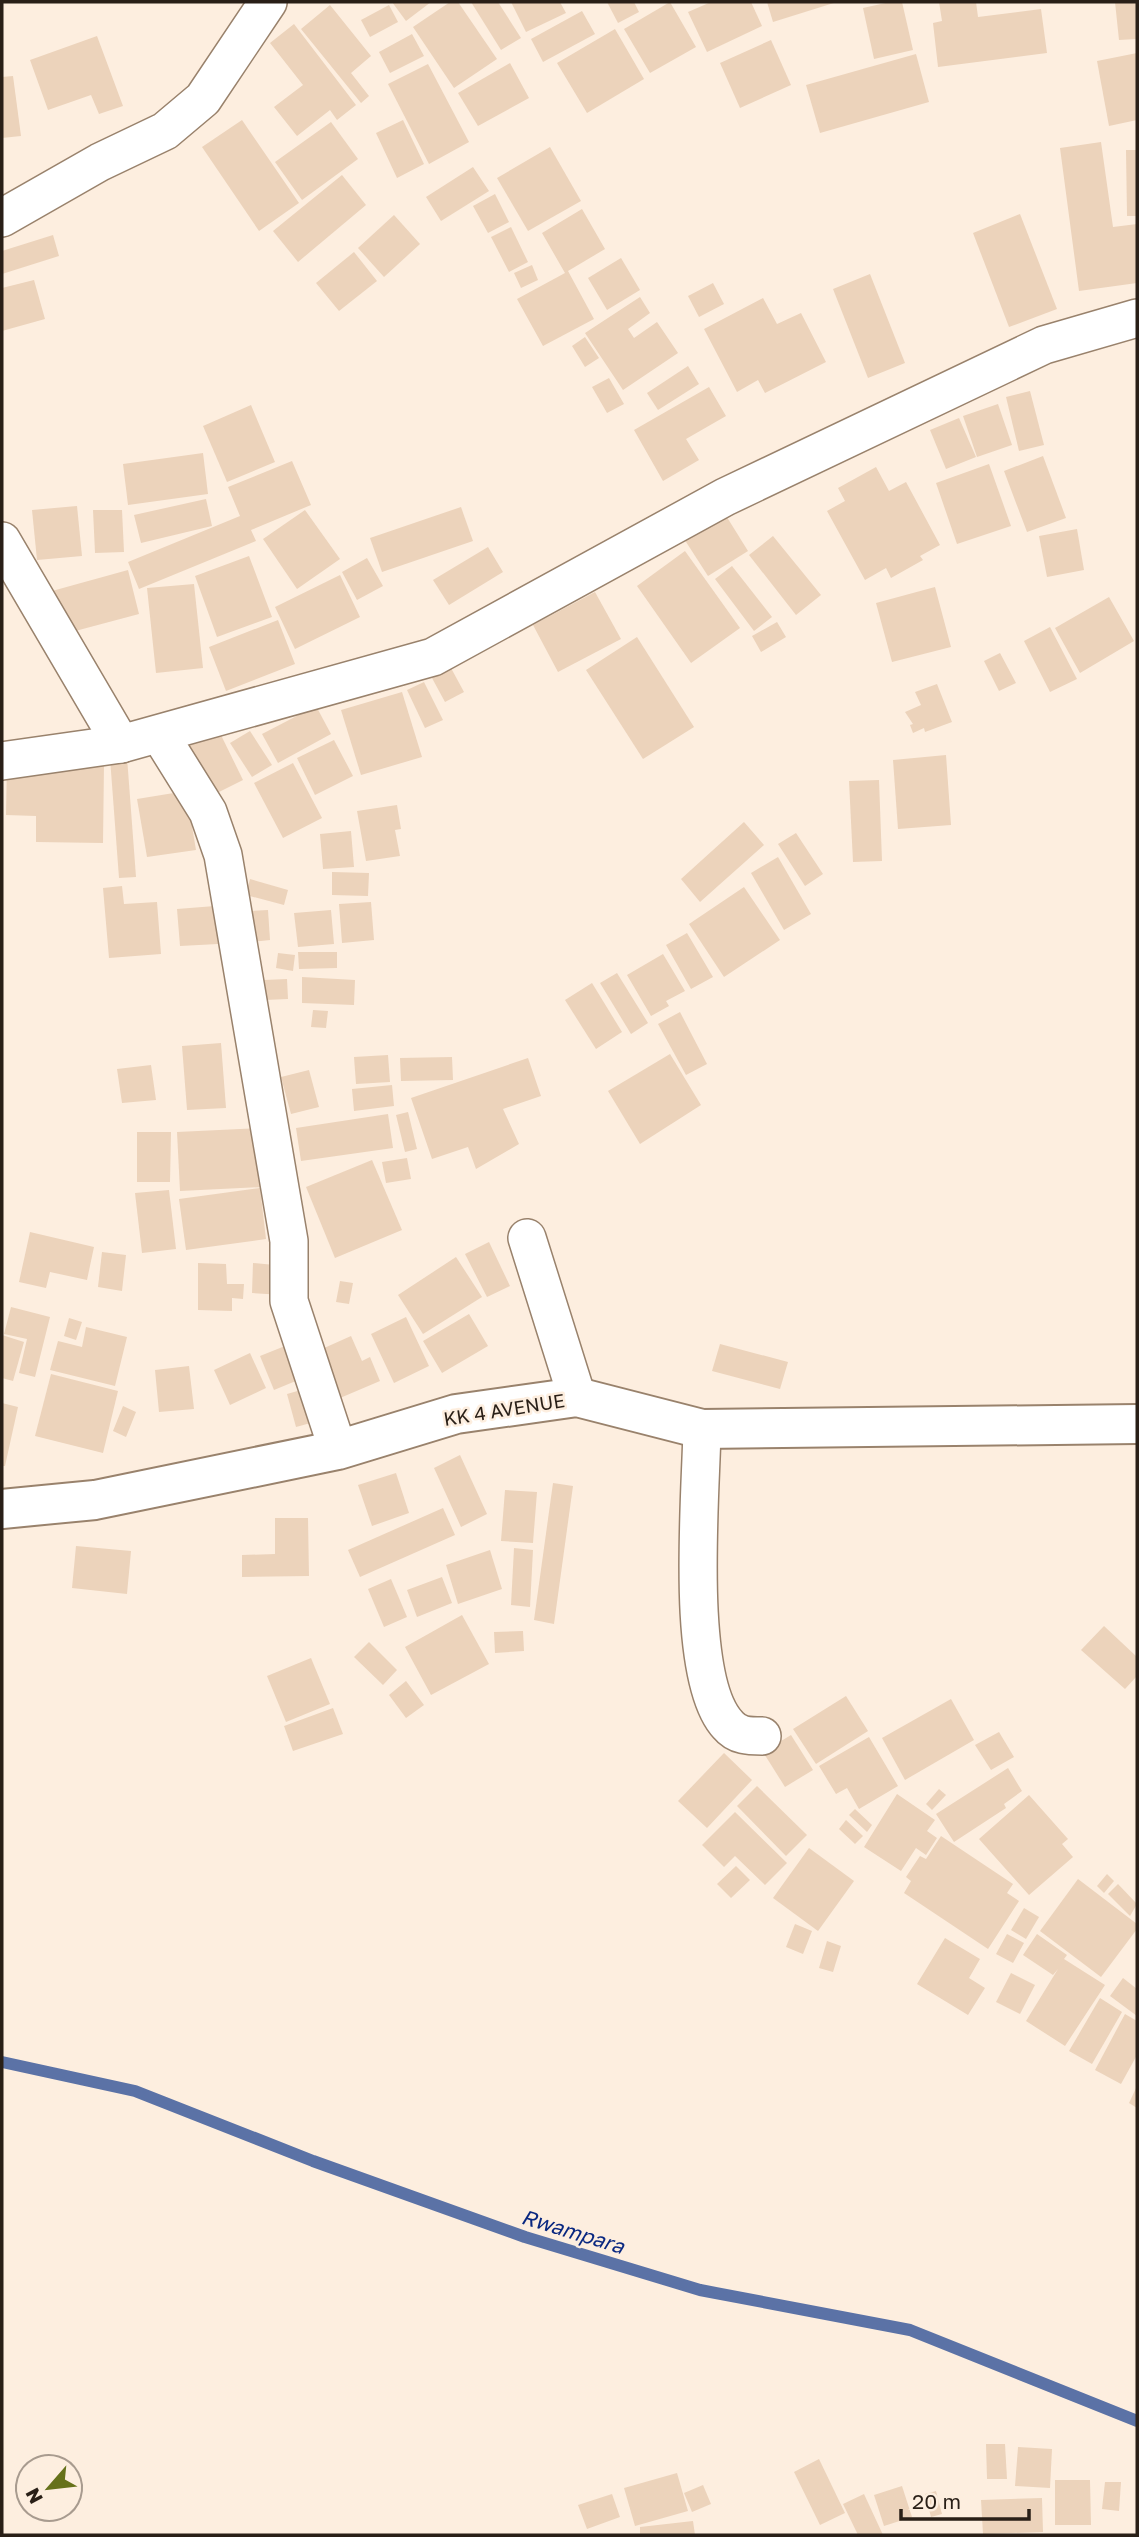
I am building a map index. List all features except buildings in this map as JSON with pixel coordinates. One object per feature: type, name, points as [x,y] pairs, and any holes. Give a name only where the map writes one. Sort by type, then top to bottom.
[{"type":"main road","name":"KK 4 AVENUE","points":[[2,1509],[95,1500],[338,1450],[456,1414],[577,1397],[702,1429],[1137,1424]]},
{"type":"street","points":[[2,218],[100,162],[165,131],[203,99],[268,2]]},
{"type":"street","points":[[2,761],[121,744],[160,735],[433,657],[725,497],[1044,345],[1137,318]]},
{"type":"street","points":[[2,541],[121,744]]},
{"type":"street","points":[[160,735],[208,812],[223,855],[289,1241],[289,1301],[338,1450]]},
{"type":"street","points":[[527,1238],[577,1397]]},
{"type":"street","points":[[702,1429],[699,1609],[705,1666],[714,1700],[729,1727],[747,1736],[762,1736]]},
{"type":"waterway","name":"Rwampara","points":[[2,2062],[135,2091],[313,2161],[525,2237],[700,2290],[910,2330],[1137,2421]]}]
